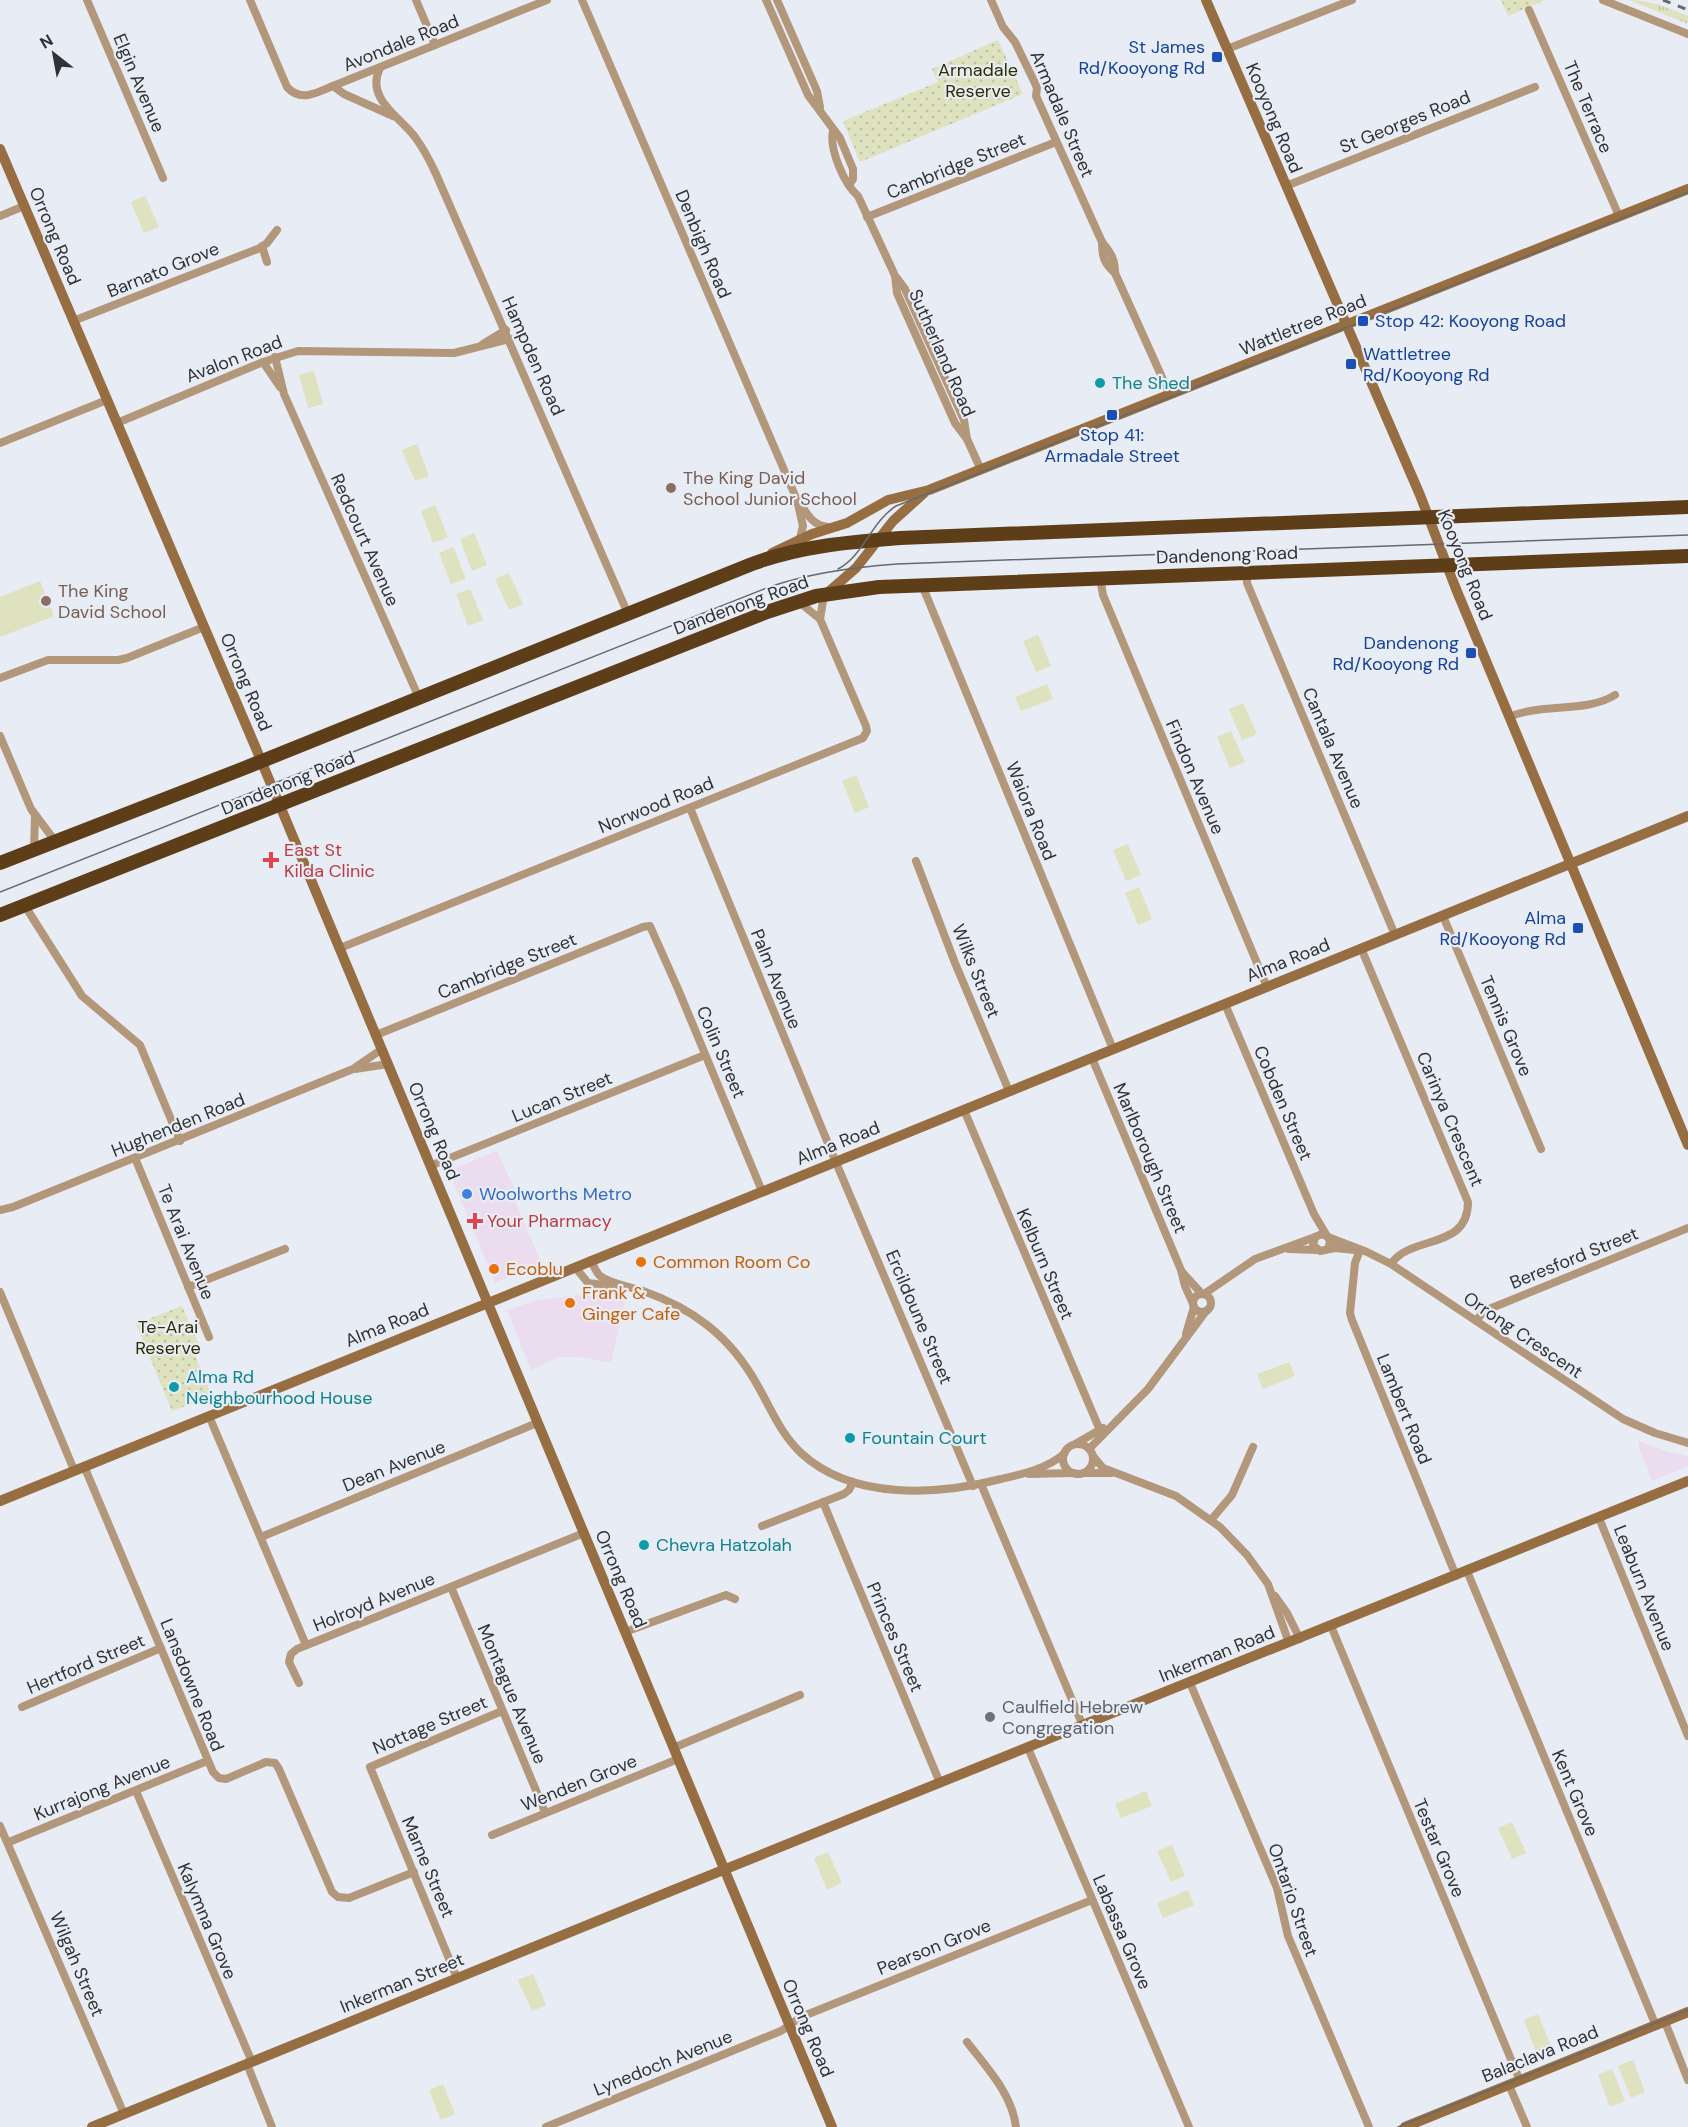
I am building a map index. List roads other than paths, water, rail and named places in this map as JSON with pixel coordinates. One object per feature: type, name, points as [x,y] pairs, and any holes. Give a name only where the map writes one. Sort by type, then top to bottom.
[{"type":"highway","name":"Dandenong Road","points":[[0,863],[752,564],[779,555],[821,546],[880,539],[1688,507]]},
{"type":"highway","name":"Dandenong Road","points":[[0,915],[798,601],[825,594],[861,588],[922,585],[1688,556]]},
{"type":"street","name":"Elgin Avenue","points":[[87,0],[163,178]]},
{"type":"street","points":[[250,0],[290,90],[303,96],[333,86]]},
{"type":"street","points":[[416,0],[435,45]]},
{"type":"street","name":"Avondale Road","points":[[333,86],[547,0]]},
{"type":"street","name":"Denbigh Road","points":[[582,0],[797,500],[803,526],[800,538]]},
{"type":"street","name":"Sutherland Road","points":[[766,0],[808,95],[840,138],[853,170],[853,177],[849,185],[858,196],[895,276],[897,293],[955,423],[967,438],[981,470]]},
{"type":"street","name":"Sutherland Road","points":[[777,0],[817,91],[820,109]]},
{"type":"street","name":"Armadale Street","points":[[991,0],[1003,27],[1015,42],[1037,87],[1036,96],[1102,242],[1115,261],[1115,273],[1170,395]]},
{"type":"street","name":"Kooyong Road","points":[[1206,0],[1428,517],[1688,1145]]},
{"type":"street","points":[[1227,49],[1352,0]]},
{"type":"street","points":[[1603,0],[1688,34]]},
{"type":"street","name":"The Terrace","points":[[1529,10],[1619,216]]},
{"type":"street","name":"Hampden Road","points":[[380,68],[375,78],[379,97],[414,137],[430,160],[628,614]]},
{"type":"street","name":"Hampden Road","points":[[333,86],[344,94],[397,118]]},
{"type":"street","name":"St Georges Road","points":[[1286,186],[1535,87]]},
{"type":"street","name":"Cambridge Street","points":[[867,217],[1056,142]]},
{"type":"street","name":"Orrong Road","points":[[0,149],[340,948],[832,2127]]},
{"type":"street","name":"Wattletree Road","points":[[752,564],[800,538],[854,519],[888,500],[929,490],[981,470],[1688,189]]},
{"type":"street","points":[[0,216],[24,206]]},
{"type":"street","name":"Barnato Grove","points":[[74,321],[262,246],[277,230]]},
{"type":"street","points":[[262,246],[267,262]]},
{"type":"street","name":"Avalon Road","points":[[474,349],[506,330]]},
{"type":"street","name":"Avalon Road","points":[[117,423],[275,357],[298,351],[435,354],[474,349],[510,339]]},
{"type":"street","name":"Redcourt Avenue","points":[[275,357],[284,394]]},
{"type":"street","name":"Redcourt Avenue","points":[[263,362],[284,394],[419,698]]},
{"type":"street","points":[[0,443],[107,400]]},
{"type":"street","name":"Wattletree Road","points":[[825,594],[859,565],[895,519],[929,490]]},
{"type":"street","name":"Denbigh Road","points":[[797,500],[818,525],[836,526]]},
{"type":"street","name":"Cantala Avenue","points":[[1247,572],[1247,583],[1395,935]]},
{"type":"street","name":"Findon Avenue","points":[[1100,578],[1103,595],[1267,987]]},
{"type":"street","name":"Waiora Road","points":[[922,585],[1113,1049]]},
{"type":"street","points":[[820,619],[825,594]]},
{"type":"street","name":"Norwood Road","points":[[340,948],[854,743],[866,735],[866,726],[820,619],[798,601]]},
{"type":"street","points":[[0,678],[48,660],[127,658],[204,627]]},
{"type":"street","points":[[1509,717],[1521,711],[1603,701],[1615,694]]},
{"type":"street","points":[[0,736],[35,814],[55,841]]},
{"type":"street","name":"Palm Avenue","points":[[690,808],[836,1161]]},
{"type":"street","points":[[34,850],[35,814]]},
{"type":"street","name":"Alma Road","points":[[0,1501],[1688,816]]},
{"type":"street","name":"Wilks Street","points":[[916,861],[955,963],[1009,1091]]},
{"type":"street","points":[[25,906],[82,996],[140,1045],[180,1141]]},
{"type":"street","name":"Tennis Grove","points":[[1443,916],[1541,1149]]},
{"type":"street","name":"Cambridge Street","points":[[376,1035],[650,926]]},
{"type":"street","name":"Colin Street","points":[[650,926],[762,1191]]},
{"type":"street","name":"Carinya Crescent","points":[[1361,948],[1468,1202],[1466,1218],[1458,1230],[1400,1254],[1391,1264]]},
{"type":"street","name":"Cobden Street","points":[[1225,1004],[1314,1214],[1328,1236]]},
{"type":"street","name":"Hughenden Road","points":[[0,1213],[353,1069],[382,1049]]},
{"type":"street","name":"Lucan Street","points":[[430,1166],[705,1055]]},
{"type":"street","name":"Marlborough Street","points":[[1092,1058],[1182,1270],[1185,1286],[1193,1306]]},
{"type":"street","name":"Hughenden Road","points":[[353,1069],[388,1064]]},
{"type":"street","name":"Kelburn Street","points":[[964,1110],[1101,1433]]},
{"type":"street","name":"Te Arai Avenue","points":[[135,1158],[209,1337]]},
{"type":"street","name":"Ercildoune Street","points":[[836,1161],[1083,1726]]},
{"type":"street","name":"Cobden Street","points":[[1314,1214],[1316,1236]]},
{"type":"street","name":"Beresford Street","points":[[1476,1321],[1484,1311],[1494,1306],[1688,1228]]},
{"type":"street","points":[[1184,1341],[1196,1296],[1203,1294],[1255,1259],[1322,1234],[1328,1236],[1330,1244],[1323,1252],[1282,1249]]},
{"type":"street","points":[[1316,1236],[1313,1242],[1317,1250]]},
{"type":"street","name":"Orrong Crescent","points":[[1328,1236],[1391,1264],[1611,1412],[1638,1426],[1688,1442]]},
{"type":"street","points":[[188,1287],[285,1249]]},
{"type":"street","name":"Orrong Crescent","points":[[1328,1249],[1360,1250]]},
{"type":"street","name":"Lambert Road","points":[[1360,1250],[1355,1263],[1350,1313],[1352,1320],[1456,1576]]},
{"type":"street","points":[[591,1260],[600,1276],[670,1301],[697,1317],[719,1335],[750,1372],[778,1425],[801,1453],[824,1469],[853,1482],[875,1487],[905,1489],[977,1485],[1024,1474],[1055,1462],[1068,1448],[1101,1433],[1148,1389],[1206,1311],[1226,1279]]},
{"type":"street","points":[[575,1267],[588,1283],[607,1287],[631,1287]]},
{"type":"street","name":"Marlborough Street","points":[[1182,1270],[1203,1294]]},
{"type":"street","name":"Lansdowne Road","points":[[0,1292],[161,1648],[213,1772],[223,1779],[266,1762],[275,1763],[332,1892],[338,1897],[349,1898],[414,1872]]},
{"type":"street","points":[[1203,1294],[1208,1296],[1211,1303]]},
{"type":"street","points":[[1193,1306],[1199,1312],[1206,1311]]},
{"type":"street","name":"Holroyd Avenue","points":[[209,1416],[306,1645],[584,1533]]},
{"type":"street","name":"Dean Avenue","points":[[261,1537],[537,1423]]},
{"type":"street","points":[[1084,1473],[1092,1466],[1091,1452],[1101,1433]]},
{"type":"street","points":[[1076,1444],[1086,1445],[1098,1464],[1116,1474],[1176,1496],[1211,1520],[1235,1541],[1260,1570],[1294,1641]]},
{"type":"street","points":[[1211,1520],[1232,1495],[1253,1447]]},
{"type":"street","points":[[1064,1454],[1064,1464],[1074,1473]]},
{"type":"street","points":[[1024,1474],[1116,1474]]},
{"type":"street","name":"Inkerman Road","points":[[724,1870],[1688,1481]]},
{"type":"street","points":[[762,1526],[847,1492],[853,1482]]},
{"type":"street","name":"Princes Street","points":[[823,1502],[940,1783]]},
{"type":"street","name":"Leaburn Avenue","points":[[1599,1518],[1688,1736]]},
{"type":"street","name":"Kent Grove","points":[[1467,1571],[1660,2024],[1688,2079]]},
{"type":"street","name":"Montague Avenue","points":[[451,1587],[545,1812]]},
{"type":"street","points":[[625,1632],[726,1596],[735,1599]]},
{"type":"street","name":"Testar Grove","points":[[1331,1626],[1515,2083],[1527,2127]]},
{"type":"street","points":[[299,1683],[289,1658],[293,1652],[306,1645]]},
{"type":"street","name":"Hertford Street","points":[[22,1707],[161,1648]]},
{"type":"street","name":"Ontario Street","points":[[1190,1683],[1277,1888],[1288,1936],[1369,2127]]},
{"type":"street","points":[[674,1748],[800,1695]]},
{"type":"street","name":"Nottage Street","points":[[370,1767],[502,1711]]},
{"type":"street","name":"Labassa Grove","points":[[1028,1748],[1188,2127]]},
{"type":"street","name":"Wenden Grove","points":[[492,1835],[678,1759]]},
{"type":"street","name":"Kurrajong Avenue","points":[[9,1842],[207,1761]]},
{"type":"street","name":"Marne Street","points":[[370,1767],[458,1978]]},
{"type":"street","name":"Kalymna Grove","points":[[136,1791],[249,2063],[272,2127]]},
{"type":"street","name":"Wilgah Street","points":[[0,1826],[9,1842],[124,2114]]},
{"type":"street","name":"Inkerman Street","points":[[92,2127],[724,1870]]},
{"type":"street","name":"Pearson Grove","points":[[789,2025],[797,2019],[1092,1900]]},
{"type":"street","name":"Balaclava Road","points":[[1405,2127],[1688,2012]]},
{"type":"street","name":"Lynedoch Avenue","points":[[546,2127],[782,2031],[789,2025]]},
{"type":"street","points":[[968,2042],[1005,2094],[1013,2112],[1016,2127]]},
{"type":"tram line","points":[[838,569],[855,556],[880,521],[896,506],[1688,192]]},
{"type":"tram line","points":[[0,892],[769,587],[816,574],[897,564],[1688,535]]},
{"type":"tram line","points":[[1398,2127],[1688,2010]]},
{"type":"railway","points":[[1663,0],[1688,10]]},
{"type":"place","name":"St James Rd/Kooyong Rd","points":[[1217,57]]},
{"type":"place","name":"Stop 42: Kooyong Road","points":[[1363,321]]},
{"type":"place","name":"Wattletree Rd/Kooyong Rd","points":[[1351,364]]},
{"type":"place","name":"The Shed","points":[[1100,383]]},
{"type":"place","name":"Stop 41: Armadale Street","points":[[1112,415]]},
{"type":"place","name":"The King David School Junior School","points":[[671,488]]},
{"type":"place","name":"The King David School","points":[[46,601]]},
{"type":"place","name":"Dandenong Rd/Kooyong Rd","points":[[1471,653]]},
{"type":"place","name":"East St Kilda Clinic","points":[[271,860]]},
{"type":"place","name":"Alma Rd/Kooyong Rd","points":[[1578,928]]},
{"type":"place","name":"Woolworths Metro","points":[[467,1194]]},
{"type":"place","name":"Your Pharmacy","points":[[475,1221]]},
{"type":"place","name":"Common Room Co","points":[[641,1262]]},
{"type":"place","name":"Ecoblu","points":[[494,1269]]},
{"type":"place","name":"Frank & Ginger Cafe","points":[[570,1303]]},
{"type":"place","name":"Alma Rd Neighbourhood House","points":[[174,1387]]},
{"type":"place","name":"Fountain Court","points":[[850,1438]]},
{"type":"place","name":"Chevra Hatzolah","points":[[644,1545]]},
{"type":"place","name":"Caulfield Hebrew Congregation","points":[[990,1717]]},
{"type":"park label","name":"Armadale Reserve","points":[[978,80]]},
{"type":"park label","name":"Te-Arai Reserve","points":[[168,1337]]}]
